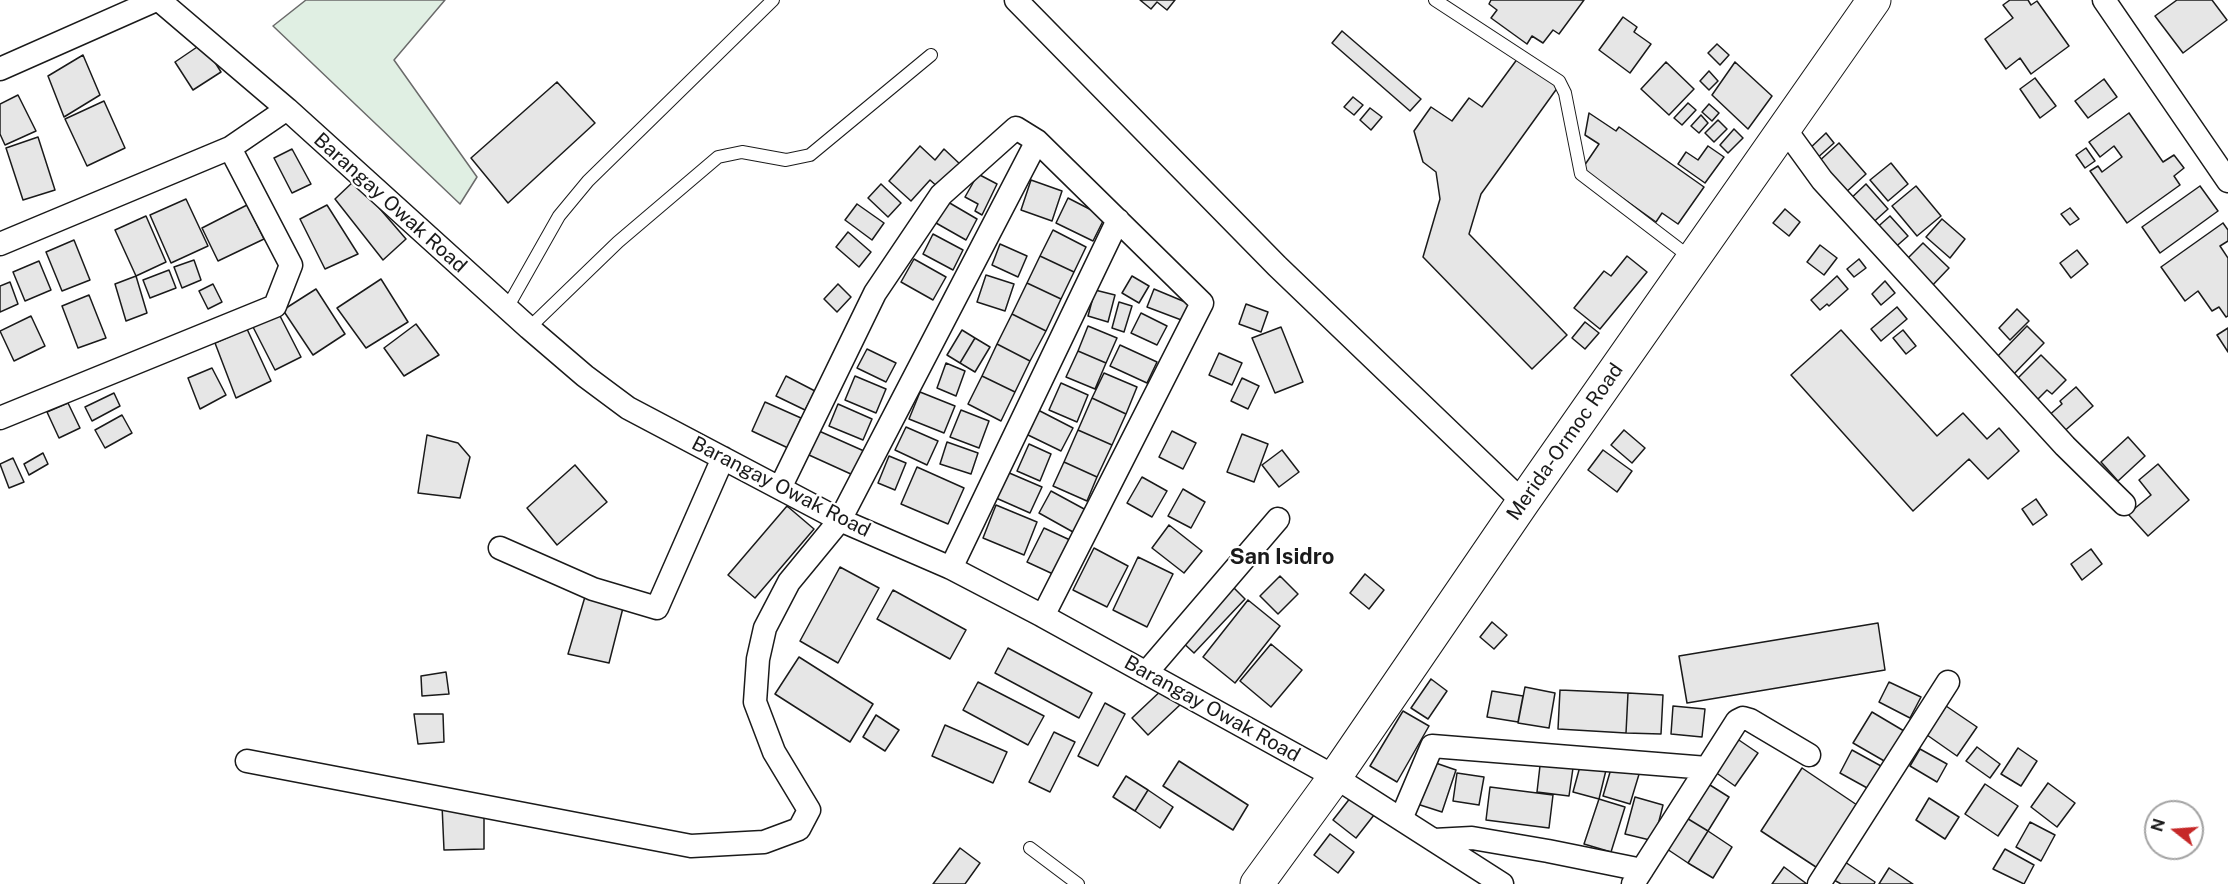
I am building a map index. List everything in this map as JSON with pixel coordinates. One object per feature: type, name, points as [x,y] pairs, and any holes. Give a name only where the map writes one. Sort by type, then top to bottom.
[{"type":"highway","name":"Merida-Ormoc Road","points":[[1257,884],[1335,777],[1523,501],[1785,129],[1865,4]]},
{"type":"street","points":[[0,69],[157,0]]},
{"type":"street","name":"Barangay Owak Road","points":[[157,0],[287,109],[529,328],[585,376],[628,408],[840,520],[951,568],[1043,616],[1335,777],[1434,840],[1479,877],[1502,884]]},
{"type":"street","points":[[1016,0],[1277,266],[1523,501]]},
{"type":"street","points":[[2104,0],[2228,181]]},
{"type":"street","points":[[0,244],[230,148],[287,109]]},
{"type":"street","points":[[780,488],[875,293],[941,195],[1016,128],[1037,141],[1202,303],[1043,616]]},
{"type":"street","points":[[1785,129],[1822,180],[2064,446],[2124,504]]},
{"type":"street","points":[[247,761],[691,846],[764,842],[799,829],[809,810],[774,752],[755,702],[758,659],[765,628],[789,582],[840,520],[1037,141]]},
{"type":"street","points":[[0,418],[275,306],[291,265],[230,148]]},
{"type":"street","points":[[951,568],[1118,220]]},
{"type":"street","points":[[500,548],[593,589],[657,608],[723,458]]},
{"type":"street","points":[[1146,673],[1278,519]]},
{"type":"street","points":[[1820,884],[1948,682]]},
{"type":"street","points":[[1434,840],[1472,838],[1548,850],[1637,877],[1737,721],[1743,717],[1809,755]]},
{"type":"street","points":[[1401,819],[1432,746],[1707,768]]},
{"type":"lane","points":[[507,308],[559,216],[588,181],[773,0]]},
{"type":"lane","points":[[1435,0],[1558,81],[1564,93],[1581,174],[1692,259]]},
{"type":"lane","points":[[529,328],[618,242],[718,157],[742,152],[786,160],[810,155],[931,55]]},
{"type":"lane","points":[[1030,848],[1078,884]]},
{"type":"green space","points":[[306,0],[445,0],[394,60],[477,177],[460,204],[273,26]]},
{"type":"building","points":[[1140,0],[1175,0],[1167,10],[1157,2],[1151,9]]},
{"type":"building","points":[[1491,0],[1584,0],[1559,34],[1553,30],[1543,43],[1532,36],[1527,44],[1491,18],[1497,10],[1489,4]]},
{"type":"building","points":[[2010,0],[2028,0],[2031,5],[2037,1],[2069,46],[2031,74],[2020,58],[2006,69],[1985,39],[2013,18],[2003,5]]},
{"type":"building","points":[[2177,0],[2212,0],[2227,20],[2183,53],[2155,16]]},
{"type":"building","points":[[1623,17],[1637,27],[1634,32],[1651,44],[1630,73],[1599,50]]},
{"type":"building","points":[[1342,31],[1421,99],[1410,111],[1332,43]]},
{"type":"building","points":[[203,43],[221,72],[193,90],[175,62]]},
{"type":"building","points":[[1717,44],[1729,55],[1720,65],[1708,53]]},
{"type":"building","points":[[83,55],[100,95],[64,117],[48,76]]},
{"type":"building","points":[[1518,58],[1558,87],[1481,194],[1469,234],[1567,335],[1532,369],[1423,257],[1440,199],[1436,172],[1423,162],[1414,131],[1431,107],[1452,121],[1469,98],[1482,107]]},
{"type":"building","points":[[1666,62],[1694,89],[1669,115],[1641,89]]},
{"type":"building","points":[[1735,62],[1772,96],[1748,129],[1712,95]]},
{"type":"building","points":[[1709,71],[1718,81],[1709,90],[1700,81]]},
{"type":"building","points":[[2035,78],[2056,106],[2040,118],[2020,89]]},
{"type":"building","points":[[2104,79],[2117,97],[2088,118],[2075,101]]},
{"type":"building","points":[[557,82],[595,123],[508,203],[471,158]]},
{"type":"building","points":[[18,95],[36,131],[5,145],[0,134],[0,104]]},
{"type":"building","points":[[1353,97],[1363,105],[1354,115],[1344,107]]},
{"type":"building","points":[[104,101],[125,148],[87,166],[65,119]]},
{"type":"building","points":[[1688,103],[1696,110],[1682,125],[1674,118]]},
{"type":"building","points":[[1709,104],[1719,113],[1712,121],[1702,112]]},
{"type":"building","points":[[1370,108],[1382,117],[1371,130],[1360,120]]},
{"type":"building","points":[[1589,113],[1616,131],[1619,127],[1704,187],[1678,224],[1662,213],[1656,222],[1582,169],[1599,144],[1585,135]]},
{"type":"building","points":[[2129,113],[2163,162],[2174,155],[2184,168],[2174,176],[2180,185],[2127,223],[2090,171],[2098,166],[2102,172],[2122,157],[2114,146],[2100,157],[2089,142]]},
{"type":"building","points":[[1701,115],[1708,123],[1699,133],[1691,126]]},
{"type":"building","points":[[1718,120],[1727,129],[1714,142],[1705,133]]},
{"type":"building","points":[[1734,129],[1743,138],[1728,153],[1720,145]]},
{"type":"building","points":[[1826,133],[1834,143],[1815,160],[1807,151]]},
{"type":"building","points":[[38,137],[55,190],[23,200],[6,148]]},
{"type":"building","points":[[1839,143],[1866,174],[1844,194],[1817,163]]},
{"type":"building","points":[[920,146],[935,160],[944,149],[962,166],[940,189],[930,180],[911,201],[889,181]]},
{"type":"building","points":[[1708,146],[1724,157],[1705,183],[1678,164],[1686,152],[1698,160]]},
{"type":"building","points":[[2086,148],[2095,161],[2085,168],[2076,155]]},
{"type":"building","points":[[292,149],[311,184],[292,193],[274,158]]},
{"type":"building","points":[[1891,163],[1908,184],[1888,201],[1870,180]]},
{"type":"building","points":[[978,174],[997,184],[982,215],[975,211],[978,204],[965,197]]},
{"type":"building","points":[[355,180],[406,239],[383,260],[335,199]]},
{"type":"building","points":[[1031,180],[1062,191],[1052,221],[1021,210]]},
{"type":"building","points":[[881,184],[901,203],[888,217],[868,198]]},
{"type":"building","points":[[1866,184],[1888,209],[1868,227],[1846,203]]},
{"type":"building","points":[[1916,186],[1941,216],[1917,236],[1892,206]]},
{"type":"building","points":[[2200,186],[2218,211],[2160,253],[2142,227]]},
{"type":"building","points":[[1068,198],[1105,217],[1093,241],[1056,223]]},
{"type":"building","points":[[186,199],[208,246],[171,263],[150,215]]},
{"type":"building","points":[[948,202],[977,219],[966,240],[936,223]]},
{"type":"building","points":[[857,204],[884,223],[872,240],[845,220]]},
{"type":"building","points":[[247,205],[264,239],[218,261],[202,228]]},
{"type":"building","points":[[327,205],[358,254],[325,269],[300,219]]},
{"type":"building","points":[[2070,208],[2079,219],[2070,225],[2061,214]]},
{"type":"building","points":[[1785,209],[1800,222],[1789,236],[1773,223]]},
{"type":"building","points":[[146,216],[166,262],[136,276],[115,230]]},
{"type":"building","points":[[1890,216],[1908,236],[1891,251],[1873,231]]},
{"type":"building","points":[[1942,219],[1965,239],[1950,258],[1926,237]]},
{"type":"building","points":[[2223,223],[2228,230],[2228,241],[2220,246],[2228,258],[2228,316],[2226,317],[2219,307],[2212,311],[2198,291],[2185,301],[2161,267]]},
{"type":"building","points":[[1053,230],[1086,247],[1074,272],[1040,256]]},
{"type":"building","points":[[848,232],[871,252],[859,267],[836,247]]},
{"type":"building","points":[[933,234],[963,250],[953,270],[923,254]]},
{"type":"building","points":[[74,240],[90,280],[62,291],[46,252]]},
{"type":"building","points":[[1923,243],[1949,268],[1928,290],[1902,264]]},
{"type":"building","points":[[1000,244],[1027,256],[1018,277],[992,265]]},
{"type":"building","points":[[1820,245],[1837,258],[1824,275],[1807,262]]},
{"type":"building","points":[[2077,250],[2088,264],[2071,278],[2060,263]]},
{"type":"building","points":[[1040,256],[1074,272],[1061,299],[1027,283]]},
{"type":"building","points":[[1627,256],[1647,272],[1600,329],[1574,308],[1604,271],[1611,276]]},
{"type":"building","points":[[914,259],[946,277],[933,300],[901,282]]},
{"type":"building","points":[[1859,259],[1866,268],[1854,277],[1847,269]]},
{"type":"building","points":[[194,260],[201,280],[182,288],[174,267]]},
{"type":"building","points":[[39,261],[51,290],[25,301],[13,272]]},
{"type":"building","points":[[169,270],[176,288],[150,298],[143,280]]},
{"type":"building","points":[[986,275],[1014,284],[1005,311],[977,302]]},
{"type":"building","points":[[136,276],[147,313],[126,321],[115,284]]},
{"type":"building","points":[[1132,276],[1149,286],[1139,303],[1122,293]]},
{"type":"building","points":[[1837,276],[1848,289],[1829,306],[1827,304],[1820,310],[1811,300]]},
{"type":"building","points":[[381,279],[408,322],[366,348],[337,308]]},
{"type":"building","points":[[1885,281],[1895,293],[1881,305],[1872,294]]},
{"type":"building","points":[[10,282],[18,304],[0,312],[0,286]]},
{"type":"building","points":[[1027,283],[1061,299],[1046,331],[1012,314]]},
{"type":"building","points":[[213,284],[222,302],[208,309],[199,291]]},
{"type":"building","points":[[838,284],[851,297],[837,312],[824,299]]},
{"type":"building","points":[[316,289],[345,334],[313,355],[283,310]]},
{"type":"building","points":[[1154,289],[1190,304],[1184,321],[1147,307]]},
{"type":"building","points":[[1095,290],[1115,295],[1108,322],[1088,316]]},
{"type":"building","points":[[89,295],[106,338],[78,348],[62,306]]},
{"type":"building","points":[[1119,302],[1132,306],[1124,332],[1112,328]]},
{"type":"building","points":[[1246,304],[1268,312],[1261,332],[1239,324]]},
{"type":"building","points":[[1897,307],[1907,319],[1881,341],[1871,329]]},
{"type":"building","points":[[2017,309],[2029,321],[2010,340],[1999,328]]},
{"type":"building","points":[[1141,313],[1167,326],[1157,345],[1131,333]]},
{"type":"building","points":[[279,314],[301,357],[275,370],[253,327]]},
{"type":"building","points":[[1012,314],[1046,331],[1030,361],[997,344]]},
{"type":"building","points":[[31,316],[45,346],[14,361],[0,331]]},
{"type":"building","points":[[1585,322],[1599,333],[1585,349],[1572,338]]},
{"type":"building","points":[[416,324],[439,355],[404,376],[384,348]]},
{"type":"building","points":[[1088,326],[1117,338],[1106,363],[1078,351]]},
{"type":"building","points":[[2027,326],[2044,343],[2010,378],[1993,361]]},
{"type":"building","points":[[1281,327],[1303,382],[1275,393],[1252,338]]},
{"type":"building","points":[[2228,328],[2228,352],[2217,335]]},
{"type":"building","points":[[247,329],[271,381],[236,398],[215,343]]},
{"type":"building","points":[[962,330],[975,338],[960,363],[947,355]]},
{"type":"building","points":[[1841,330],[1937,436],[1963,413],[1987,439],[1999,428],[2019,451],[1988,479],[1969,459],[1913,511],[1791,375]]},
{"type":"building","points":[[1903,330],[1916,346],[1906,354],[1893,338]]},
{"type":"building","points":[[975,338],[990,347],[975,372],[960,363]]},
{"type":"building","points":[[997,344],[1030,361],[1015,392],[982,376]]},
{"type":"building","points":[[1120,345],[1157,362],[1147,383],[1110,366]]},
{"type":"building","points":[[867,349],[896,363],[886,382],[857,368]]},
{"type":"building","points":[[1078,351],[1106,363],[1095,389],[1066,377]]},
{"type":"building","points":[[1219,353],[1242,363],[1232,385],[1209,375]]},
{"type":"building","points":[[2041,355],[2066,380],[2052,394],[2047,390],[2032,405],[2012,384]]},
{"type":"building","points":[[946,363],[965,371],[956,396],[937,388]]},
{"type":"building","points":[[212,368],[226,395],[200,409],[188,378]]},
{"type":"building","points":[[1104,373],[1137,387],[1126,414],[1092,398]]},
{"type":"building","points":[[786,376],[815,391],[805,410],[776,396]]},
{"type":"building","points":[[855,376],[886,389],[876,413],[845,400]]},
{"type":"building","points":[[982,376],[1015,392],[1001,421],[968,404]]},
{"type":"building","points":[[1242,378],[1259,386],[1248,409],[1231,401]]},
{"type":"building","points":[[1061,383],[1088,395],[1077,422],[1049,410]]},
{"type":"building","points":[[2076,387],[2093,406],[2061,434],[2047,417]]},
{"type":"building","points":[[920,392],[955,406],[944,433],[909,419]]},
{"type":"building","points":[[114,393],[120,406],[92,421],[85,407]]},
{"type":"building","points":[[1092,398],[1126,414],[1112,445],[1078,430]]},
{"type":"building","points":[[765,402],[801,418],[788,448],[752,431]]},
{"type":"building","points":[[68,403],[80,428],[59,438],[47,412]]},
{"type":"building","points":[[838,404],[872,419],[863,440],[829,426]]},
{"type":"building","points":[[961,410],[989,421],[979,448],[950,437]]},
{"type":"building","points":[[1038,410],[1073,428],[1061,451],[1026,434]]},
{"type":"building","points":[[122,415],[132,433],[105,448],[95,430]]},
{"type":"building","points":[[906,427],[938,441],[927,465],[895,450]]},
{"type":"building","points":[[1078,430],[1112,445],[1097,477],[1064,462]]},
{"type":"building","points":[[1624,430],[1645,448],[1632,463],[1611,445]]},
{"type":"building","points":[[819,431],[864,451],[853,475],[809,455]]},
{"type":"building","points":[[1172,431],[1196,443],[1183,469],[1159,457]]},
{"type":"building","points":[[1242,434],[1268,444],[1254,482],[1227,472]]},
{"type":"building","points":[[427,435],[458,443],[470,457],[460,498],[418,493]]},
{"type":"building","points":[[2128,437],[2145,456],[2118,481],[2101,462]]},
{"type":"building","points":[[947,442],[978,453],[971,474],[940,464]]},
{"type":"building","points":[[1029,444],[1051,454],[1040,481],[1017,471]]},
{"type":"building","points":[[1282,450],[1299,472],[1279,487],[1262,465]]},
{"type":"building","points":[[1603,450],[1632,471],[1617,492],[1588,470]]},
{"type":"building","points":[[43,453],[48,464],[29,475],[24,464]]},
{"type":"building","points":[[889,456],[906,463],[895,490],[878,483]]},
{"type":"building","points":[[13,458],[24,482],[9,488],[0,464]]},
{"type":"building","points":[[1064,462],[1097,477],[1087,501],[1053,486]]},
{"type":"building","points":[[2158,464],[2189,500],[2148,536],[2128,514],[2151,495],[2139,480]]},
{"type":"building","points":[[575,465],[607,502],[557,545],[527,508]]},
{"type":"building","points":[[917,467],[964,488],[948,524],[901,504]]},
{"type":"building","points":[[1007,472],[1042,487],[1030,513],[996,498]]},
{"type":"building","points":[[1142,477],[1167,491],[1152,517],[1127,503]]},
{"type":"building","points":[[1183,489],[1205,502],[1191,528],[1168,516]]},
{"type":"building","points":[[1051,491],[1086,510],[1073,532],[1039,513]]},
{"type":"building","points":[[2036,499],[2047,515],[2033,525],[2022,509]]},
{"type":"building","points":[[996,505],[1037,522],[1024,555],[983,538]]},
{"type":"building","points":[[787,506],[814,529],[755,598],[728,575]]},
{"type":"building","points":[[1169,525],[1202,551],[1184,573],[1152,548]]},
{"type":"building","points":[[1044,528],[1070,540],[1053,574],[1027,562]]},
{"type":"building","points":[[1094,548],[1128,566],[1107,607],[1073,590]]},
{"type":"building","points":[[2091,549],[2102,564],[2082,580],[2071,564]]},
{"type":"building","points":[[1138,557],[1173,574],[1147,627],[1113,610]]},
{"type":"building","points":[[840,567],[879,588],[838,663],[800,641]]},
{"type":"building","points":[[1365,574],[1384,590],[1369,609],[1350,593]]},
{"type":"building","points":[[1280,576],[1298,594],[1278,614],[1260,596]]},
{"type":"building","points":[[1229,583],[1245,599],[1194,653],[1178,638]]},
{"type":"building","points":[[587,590],[625,600],[609,663],[568,654]]},
{"type":"building","points":[[893,590],[966,630],[950,659],[877,619]]},
{"type":"building","points":[[1248,600],[1280,626],[1235,683],[1203,657]]},
{"type":"building","points":[[1492,622],[1507,635],[1494,649],[1480,637]]},
{"type":"building","points":[[1878,623],[1885,670],[1687,703],[1679,656]]},
{"type":"building","points":[[1271,644],[1302,670],[1271,707],[1240,681]]},
{"type":"building","points":[[1008,648],[1092,693],[1079,718],[995,673]]},
{"type":"building","points":[[799,657],[873,704],[850,742],[775,694]]},
{"type":"building","points":[[446,672],[449,694],[422,696],[421,676]]},
{"type":"building","points":[[1431,679],[1447,691],[1428,719],[1411,708]]},
{"type":"building","points":[[978,682],[1044,716],[1028,745],[963,710]]},
{"type":"building","points":[[1889,682],[1921,697],[1910,718],[1879,702]]},
{"type":"building","points":[[1166,686],[1182,703],[1148,735],[1132,718]]},
{"type":"building","points":[[1525,687],[1555,693],[1549,728],[1518,723]]},
{"type":"building","points":[[1560,690],[1628,693],[1626,733],[1558,729]]},
{"type":"building","points":[[1492,691],[1523,696],[1518,722],[1487,717]]},
{"type":"building","points":[[1628,693],[1663,695],[1661,734],[1626,733]]},
{"type":"building","points":[[1105,703],[1125,714],[1098,766],[1078,756]]},
{"type":"building","points":[[1673,706],[1705,709],[1702,737],[1671,734]]},
{"type":"building","points":[[1946,706],[1977,727],[1957,756],[1927,735]]},
{"type":"building","points":[[1403,711],[1429,726],[1397,782],[1370,766]]},
{"type":"building","points":[[1872,712],[1904,731],[1886,762],[1853,743]]},
{"type":"building","points":[[414,714],[443,714],[444,742],[418,744]]},
{"type":"building","points":[[876,715],[899,730],[885,751],[863,737]]},
{"type":"building","points":[[945,725],[1007,752],[993,783],[932,756]]},
{"type":"building","points":[[1054,732],[1075,742],[1050,792],[1029,782]]},
{"type":"building","points":[[1730,734],[1758,753],[1735,786],[1708,767]]},
{"type":"building","points":[[1977,747],[2000,764],[1990,778],[1966,761]]},
{"type":"building","points":[[2018,748],[2037,761],[2021,786],[2001,774]]},
{"type":"building","points":[[1920,749],[1947,764],[1937,782],[1910,766]]},
{"type":"building","points":[[1852,750],[1881,766],[1869,789],[1840,773]]},
{"type":"building","points":[[1541,757],[1574,761],[1569,796],[1537,792]]},
{"type":"building","points":[[1582,759],[1607,766],[1599,799],[1573,792]]},
{"type":"building","points":[[1427,760],[1456,770],[1442,812],[1414,803]]},
{"type":"building","points":[[1179,761],[1248,805],[1233,830],[1163,786]]},
{"type":"building","points":[[1613,762],[1640,771],[1630,804],[1603,796]]},
{"type":"building","points":[[1802,768],[1860,807],[1819,869],[1761,831]]},
{"type":"building","points":[[1457,773],[1484,777],[1479,805],[1453,801]]},
{"type":"building","points":[[1126,776],[1148,790],[1135,811],[1113,797]]},
{"type":"building","points":[[1702,780],[1729,797],[1708,831],[1680,814]]},
{"type":"building","points":[[2048,783],[2075,803],[2057,827],[2031,807]]},
{"type":"building","points":[[1985,784],[2018,806],[1998,836],[1965,814]]},
{"type":"building","points":[[1490,787],[1553,795],[1549,828],[1486,820]]},
{"type":"building","points":[[1148,790],[1173,807],[1160,828],[1135,811]]},
{"type":"building","points":[[1351,797],[1374,815],[1356,838],[1333,820]]},
{"type":"building","points":[[1635,797],[1663,805],[1654,841],[1625,834]]},
{"type":"building","points":[[1929,798],[1959,817],[1945,839],[1916,820]]},
{"type":"building","points":[[1599,799],[1625,807],[1611,852],[1584,844]]},
{"type":"building","points":[[442,805],[484,805],[484,849],[444,850]]},
{"type":"building","points":[[1680,814],[1708,831],[1688,863],[1661,845]]},
{"type":"building","points":[[2030,822],[2055,835],[2041,861],[2016,847]]},
{"type":"building","points":[[1708,831],[1732,847],[1713,878],[1688,863]]},
{"type":"building","points":[[1330,834],[1354,852],[1338,873],[1314,855]]},
{"type":"building","points":[[960,848],[980,863],[965,884],[933,884]]},
{"type":"building","points":[[2005,849],[2034,865],[2024,884],[1993,869]]},
{"type":"building","points":[[1845,862],[1875,882],[1874,884],[1841,884],[1834,880]]},
{"type":"building","points":[[1784,867],[1807,884],[1772,884]]},
{"type":"building","points":[[1889,868],[1913,884],[1879,884]]},
{"type":"district","name":"San Isidro","points":[[1282,557]]}]
